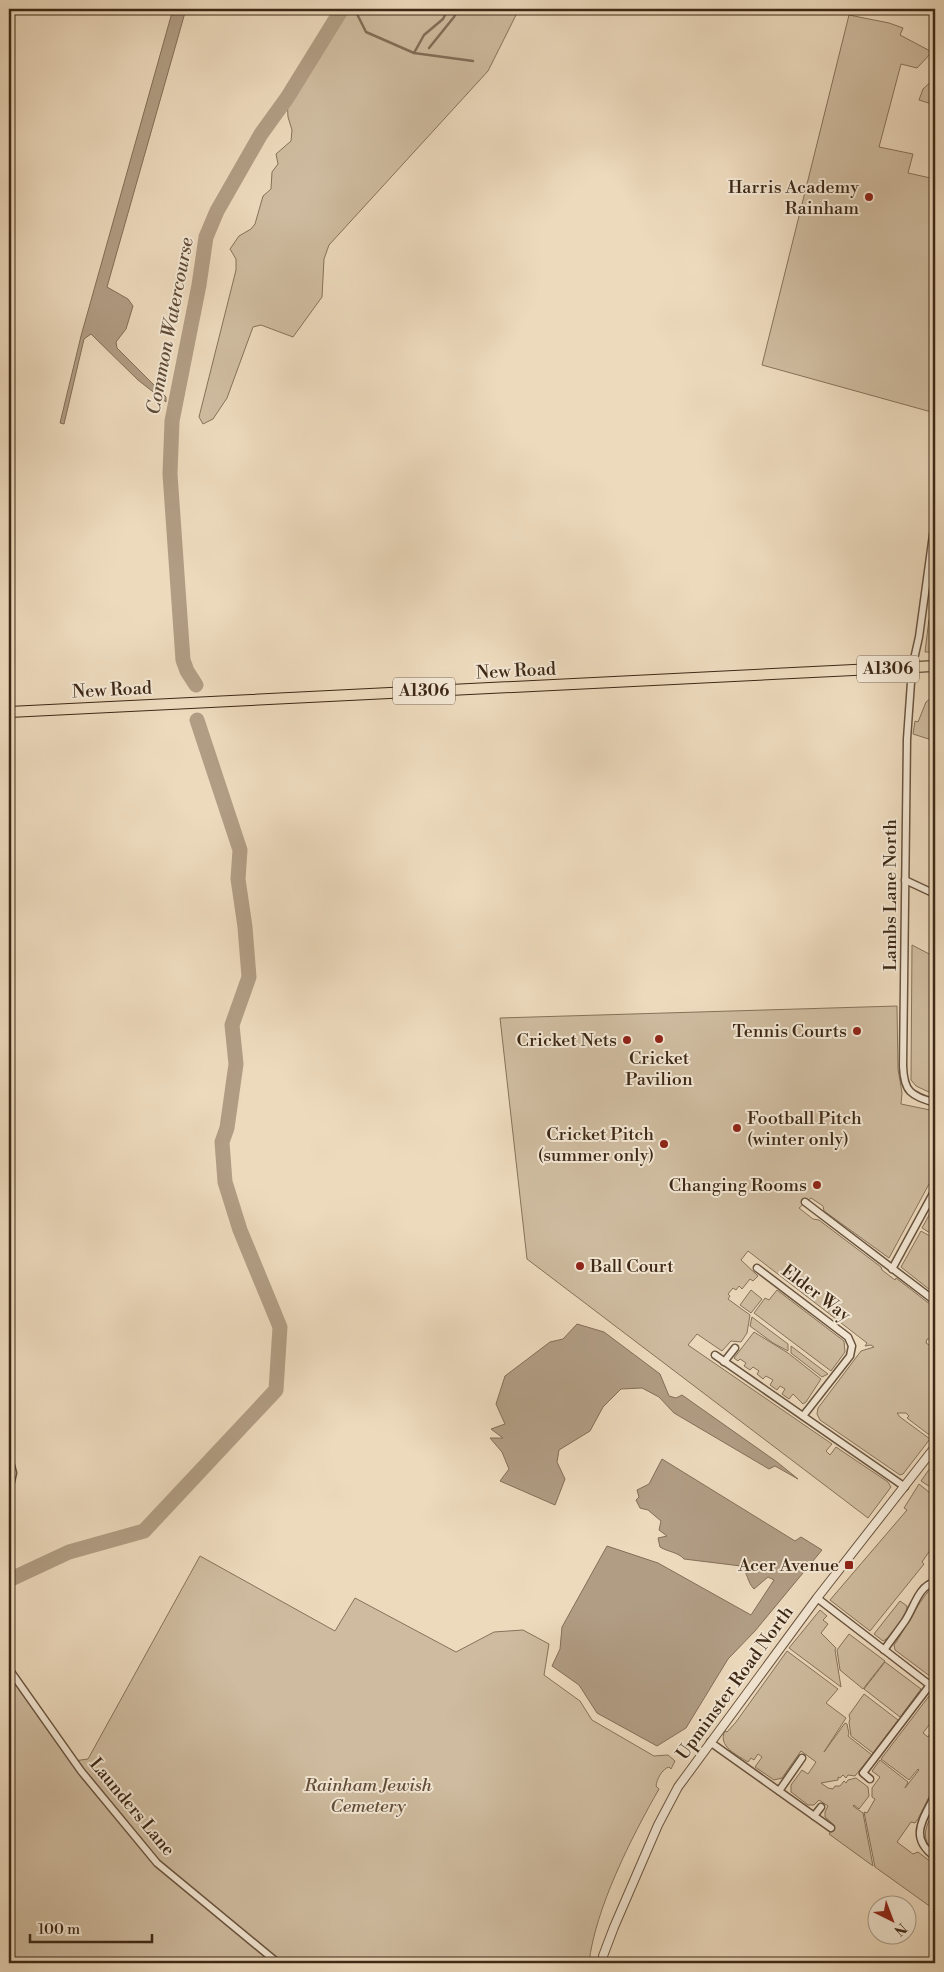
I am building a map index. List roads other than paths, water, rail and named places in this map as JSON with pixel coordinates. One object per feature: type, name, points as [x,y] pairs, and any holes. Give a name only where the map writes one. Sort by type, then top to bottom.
[{"type":"main road","name":"New Road","points":[[9,712],[216,700],[935,666]]},
{"type":"street","name":"Lambs Lane North","points":[[935,520],[919,637],[912,668],[905,773],[904,1081],[909,1091],[935,1103]]},
{"type":"street","points":[[905,880],[935,894]]},
{"type":"street","points":[[892,1269],[935,1190]]},
{"type":"street","points":[[805,1202],[935,1301]]},
{"type":"street","name":"Elder Way","points":[[757,1268],[848,1336],[852,1346],[850,1356],[803,1416]]},
{"type":"street","points":[[724,1362],[735,1348]]},
{"type":"street","points":[[715,1355],[905,1487]]},
{"type":"street","name":"Upminster Road North","points":[[604,1963],[603,1956],[614,1927],[658,1825],[678,1786],[817,1598],[934,1451]]},
{"type":"street","points":[[9,1458],[13,1473],[9,1490]]},
{"type":"street","points":[[884,1650],[906,1620],[921,1592],[930,1583],[935,1582]]},
{"type":"street","points":[[817,1598],[933,1687],[863,1773],[870,1779]]},
{"type":"street","name":"Launders Lane","points":[[9,1669],[81,1771],[157,1863],[278,1963]]},
{"type":"street","points":[[710,1742],[831,1828]]},
{"type":"street","points":[[778,1791],[802,1758]]},
{"type":"street","points":[[935,1795],[924,1816],[919,1833],[924,1849],[935,1857]]},
{"type":"street","points":[[814,1816],[821,1807]]},
{"type":"waterway","points":[[342,9],[356,12],[366,32],[414,53],[473,61]]},
{"type":"waterway","name":"Common Watercourse","points":[[196,685],[187,671],[183,660],[170,474],[172,421],[199,285],[206,237],[217,211],[261,134],[287,98],[342,9]]},
{"type":"waterway","points":[[414,53],[424,35],[443,19],[448,9]]},
{"type":"waterway","points":[[429,48],[454,17],[458,9]]},
{"type":"waterway","name":"Common Watercourse","points":[[9,1580],[69,1552],[144,1531],[276,1390],[280,1327],[240,1230],[225,1182],[222,1142],[227,1128],[236,1064],[232,1025],[249,977],[245,927],[238,879],[240,850],[197,720]]},
{"type":"place","name":"Harris Academy Rainham","points":[[869,197]]},
{"type":"place","name":"Tennis Courts","points":[[857,1031]]},
{"type":"place","name":"Cricket Pavilion","points":[[659,1039]]},
{"type":"place","name":"Cricket Nets","points":[[627,1040]]},
{"type":"place","name":"Football Pitch (winter only)","points":[[737,1128]]},
{"type":"place","name":"Cricket Pitch (summer only)","points":[[664,1144]]},
{"type":"place","name":"Changing Rooms","points":[[817,1185]]},
{"type":"place","name":"Ball Court","points":[[580,1266]]},
{"type":"place","name":"Acer Avenue","points":[[849,1565]]},
{"type":"park label","name":"Rainham Jewish Cemetery","points":[[368,1795]]}]
